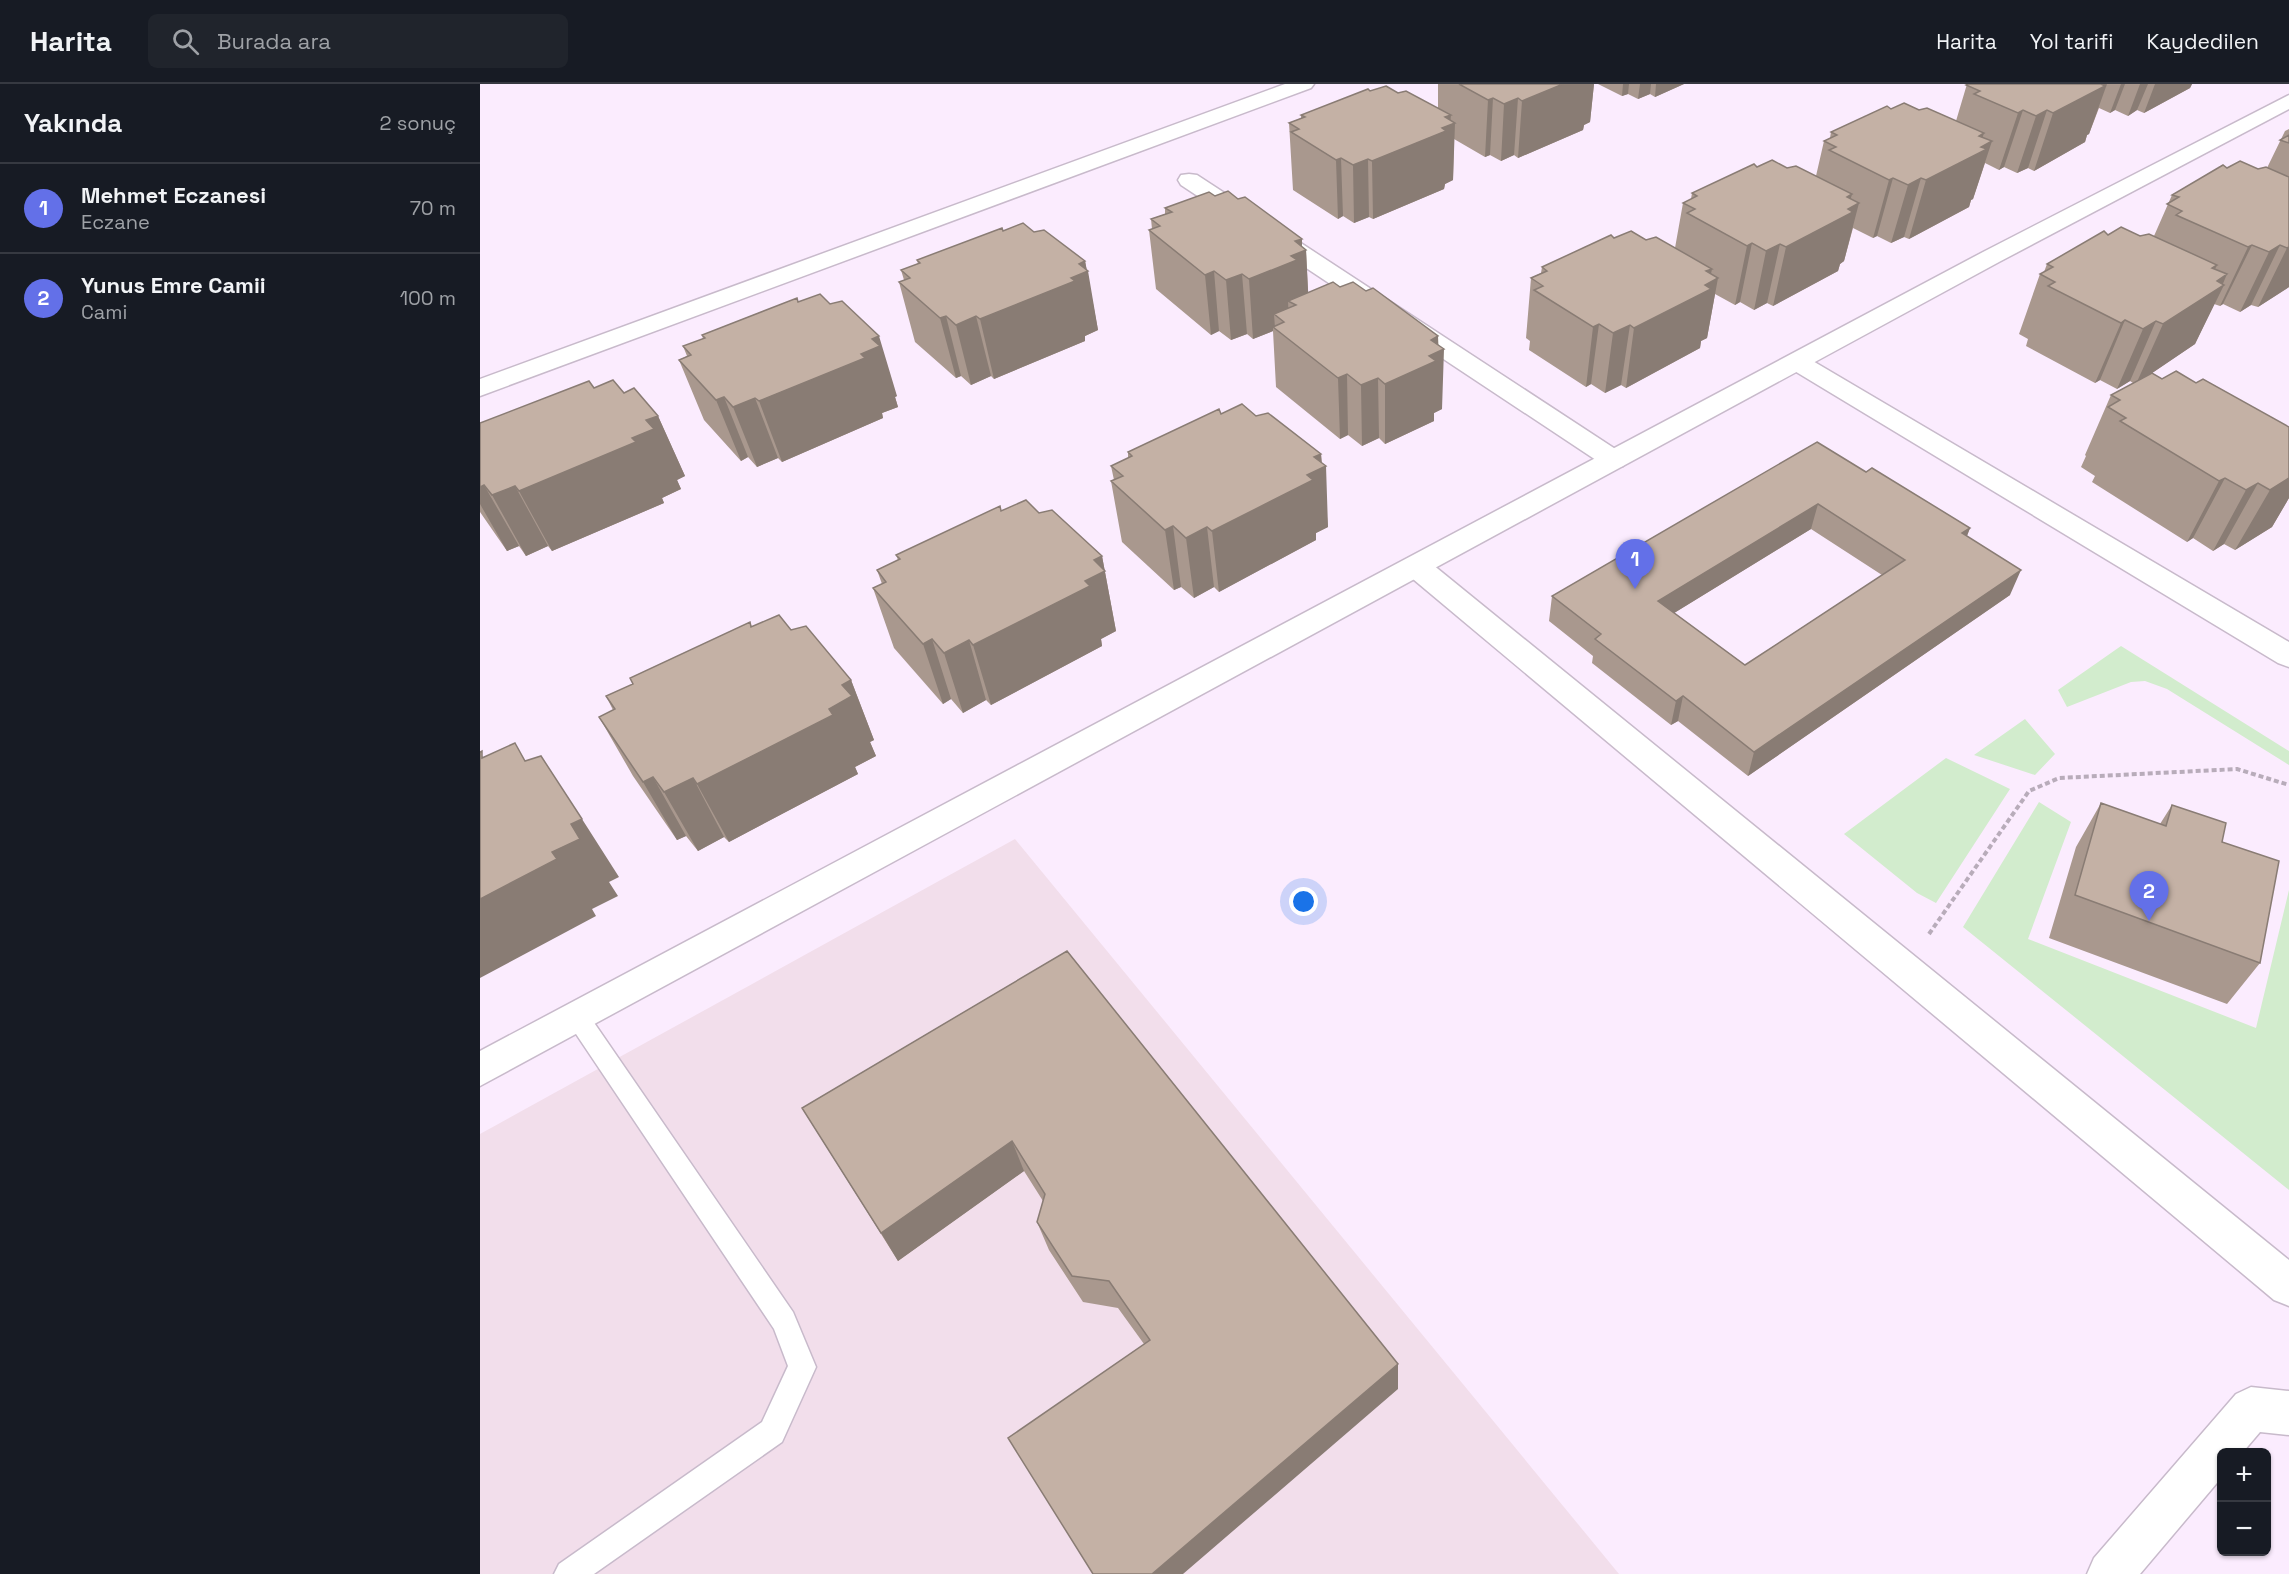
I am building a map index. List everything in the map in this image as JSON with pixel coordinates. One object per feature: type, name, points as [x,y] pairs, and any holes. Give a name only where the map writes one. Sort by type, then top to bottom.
[{"type":"street","points":[[480,388],[1304,84]]},
{"type":"street","points":[[480,1070],[1614,460],[2289,101]]},
{"type":"street","points":[[1189,180],[1614,460]]},
{"type":"street","points":[[1797,362],[2289,656]]},
{"type":"street","points":[[1417,567],[2289,1286]]},
{"type":"street","points":[[2110,1574],[2251,1409],[2289,1413]]},
{"type":"lane","points":[[569,1574],[772,1432],[802,1367],[784,1321],[578,1018]]},
{"type":"path","points":[[1905,969],[2029,791],[2060,778],[2237,770],[2287,786],[2289,784]]},
{"type":"shaded area","points":[[1015,839],[1619,1574],[480,1574],[480,1134]]},
{"type":"green space","points":[[2121,646],[2289,751],[2289,765],[2167,689],[2145,681],[2131,682],[2067,707],[2058,690]]},
{"type":"green space","points":[[2025,719],[2055,754],[2035,775],[1974,755]]},
{"type":"green space","points":[[1946,758],[2010,789],[1936,903],[1917,893],[1844,834]]},
{"type":"green space","points":[[2039,802],[2071,822],[2028,939],[2256,1028],[2289,890],[2289,1190],[1963,927]]},
{"type":"building","points":[[1459,84],[1563,84],[1522,101],[1518,98],[1504,104],[1493,98],[1488,100]]},
{"type":"building","points":[[2101,84],[2105,86],[2053,113],[2047,110],[2036,116],[2023,110],[2018,113],[1974,94],[1980,91],[1966,85]]},
{"type":"building","points":[[1386,86],[1398,93],[1406,91],[1451,115],[1445,117],[1455,123],[1442,128],[1446,131],[1372,161],[1368,159],[1353,165],[1341,158],[1336,160],[1291,132],[1299,129],[1289,123],[1305,117],[1301,115],[1368,89],[1370,91]]},
{"type":"building","points":[[1904,103],[1919,110],[1927,108],[1984,133],[1979,136],[1992,141],[1981,147],[1987,149],[1926,180],[1921,178],[1908,185],[1893,178],[1889,180],[1829,150],[1836,147],[1824,141],[1837,135],[1831,132],[1887,106],[1891,109]]},
{"type":"building","points":[[2289,135],[2289,143],[2280,140]]},
{"type":"building","points":[[1772,160],[1787,168],[1796,166],[1852,194],[1847,197],[1859,203],[1848,209],[1853,212],[1786,247],[1780,244],[1766,251],[1752,243],[1747,246],[1687,213],[1695,209],[1683,203],[1697,196],[1692,193],[1754,164],[1757,167]]},
{"type":"building","points":[[2240,161],[2258,169],[2266,167],[2289,177],[2289,247],[2280,245],[2269,252],[2252,245],[2248,247],[2176,215],[2182,211],[2167,204],[2179,197],[2172,195],[2223,165],[2227,168]]},
{"type":"building","points":[[1228,191],[1238,199],[1245,197],[1302,239],[1295,241],[1306,250],[1291,256],[1297,260],[1249,279],[1242,274],[1226,280],[1214,271],[1205,275],[1149,230],[1160,226],[1151,219],[1172,212],[1165,208],[1209,192],[1215,196]]},
{"type":"building","points":[[1023,223],[1034,232],[1044,230],[1085,261],[1079,264],[1088,271],[1071,278],[1075,281],[980,319],[976,316],[956,325],[946,316],[940,318],[899,282],[910,278],[901,270],[920,263],[917,260],[1002,228],[1003,231]]},
{"type":"building","points":[[2121,227],[2140,236],[2149,234],[2217,265],[2212,268],[2227,274],[2217,281],[2224,285],[2163,324],[2156,321],[2143,329],[2125,320],[2121,323],[2048,286],[2055,282],[2040,274],[2053,267],[2047,264],[2104,231],[2108,235]]},
{"type":"building","points":[[1631,231],[1646,240],[1656,237],[1712,269],[1706,271],[1718,278],[1705,285],[1711,289],[1634,328],[1630,325],[1613,333],[1599,324],[1593,327],[1534,290],[1543,286],[1531,278],[1547,271],[1542,267],[1611,235],[1614,238]]},
{"type":"building","points":[[1333,282],[1340,287],[1353,282],[1366,291],[1373,288],[1438,336],[1431,340],[1444,349],[1429,356],[1436,361],[1385,384],[1378,378],[1361,385],[1347,374],[1338,378],[1273,327],[1284,322],[1274,314],[1296,305],[1288,301]]},
{"type":"building","points":[[820,294],[830,304],[842,301],[879,336],[872,339],[880,346],[861,354],[865,358],[759,401],[755,398],[733,407],[724,397],[716,400],[679,360],[691,355],[683,346],[705,338],[702,335],[797,298],[798,302]]},
{"type":"building","points":[[2176,371],[2196,383],[2203,379],[2289,427],[2289,478],[2270,490],[2258,483],[2246,490],[2225,478],[2219,481],[2120,421],[2126,418],[2108,407],[2120,400],[2111,395],[2152,373],[2162,379]]},
{"type":"building","points":[[613,380],[624,393],[634,388],[658,416],[646,420],[654,429],[632,438],[636,442],[519,491],[515,486],[492,495],[484,485],[480,487],[480,423],[589,381],[594,388]]},
{"type":"building","points":[[1242,404],[1256,416],[1268,413],[1321,454],[1314,457],[1326,466],[1307,475],[1313,480],[1212,531],[1207,527],[1186,538],[1173,526],[1165,530],[1111,481],[1123,476],[1111,466],[1132,456],[1128,452],[1219,409],[1221,414]]},
{"type":"building","points":[[1817,442],[1866,472],[1872,468],[1970,528],[1962,533],[2021,570],[1754,752],[1683,696],[1676,701],[1595,639],[1601,634],[1552,596]],"holes":[[[1818,504],[1905,560],[1745,665],[1658,601]]]},
{"type":"building","points":[[1026,500],[1039,513],[1052,510],[1102,556],[1094,560],[1105,571],[1085,581],[1090,586],[973,645],[969,640],[944,653],[932,639],[923,644],[873,588],[886,582],[877,570],[900,559],[896,555],[1000,506],[1001,511]]},
{"type":"building","points":[[779,615],[791,630],[806,626],[851,680],[842,685],[852,696],[829,709],[833,715],[697,784],[693,778],[664,792],[653,777],[643,782],[599,717],[615,709],[606,696],[633,684],[630,678],[750,622],[751,627]]},
{"type":"building","points":[[515,743],[525,761],[541,756],[582,819],[571,824],[580,839],[552,852],[557,859],[480,899],[480,752],[482,751],[482,758]]},
{"type":"building","points":[[2101,803],[2166,826],[2172,805],[2226,823],[2222,842],[2279,861],[2260,963],[2075,895]]},
{"type":"building","points":[[1067,951],[1398,1364],[1152,1574],[1093,1574],[1008,1438],[1150,1340],[1109,1281],[1072,1276],[1037,1222],[1045,1194],[1012,1141],[881,1233],[802,1108]]},
{"type":"place","name":"Mehmet Eczanesi","points":[[1635,589]]},
{"type":"place","name":"Yunus Emre Camii","points":[[2149,921]]}]
